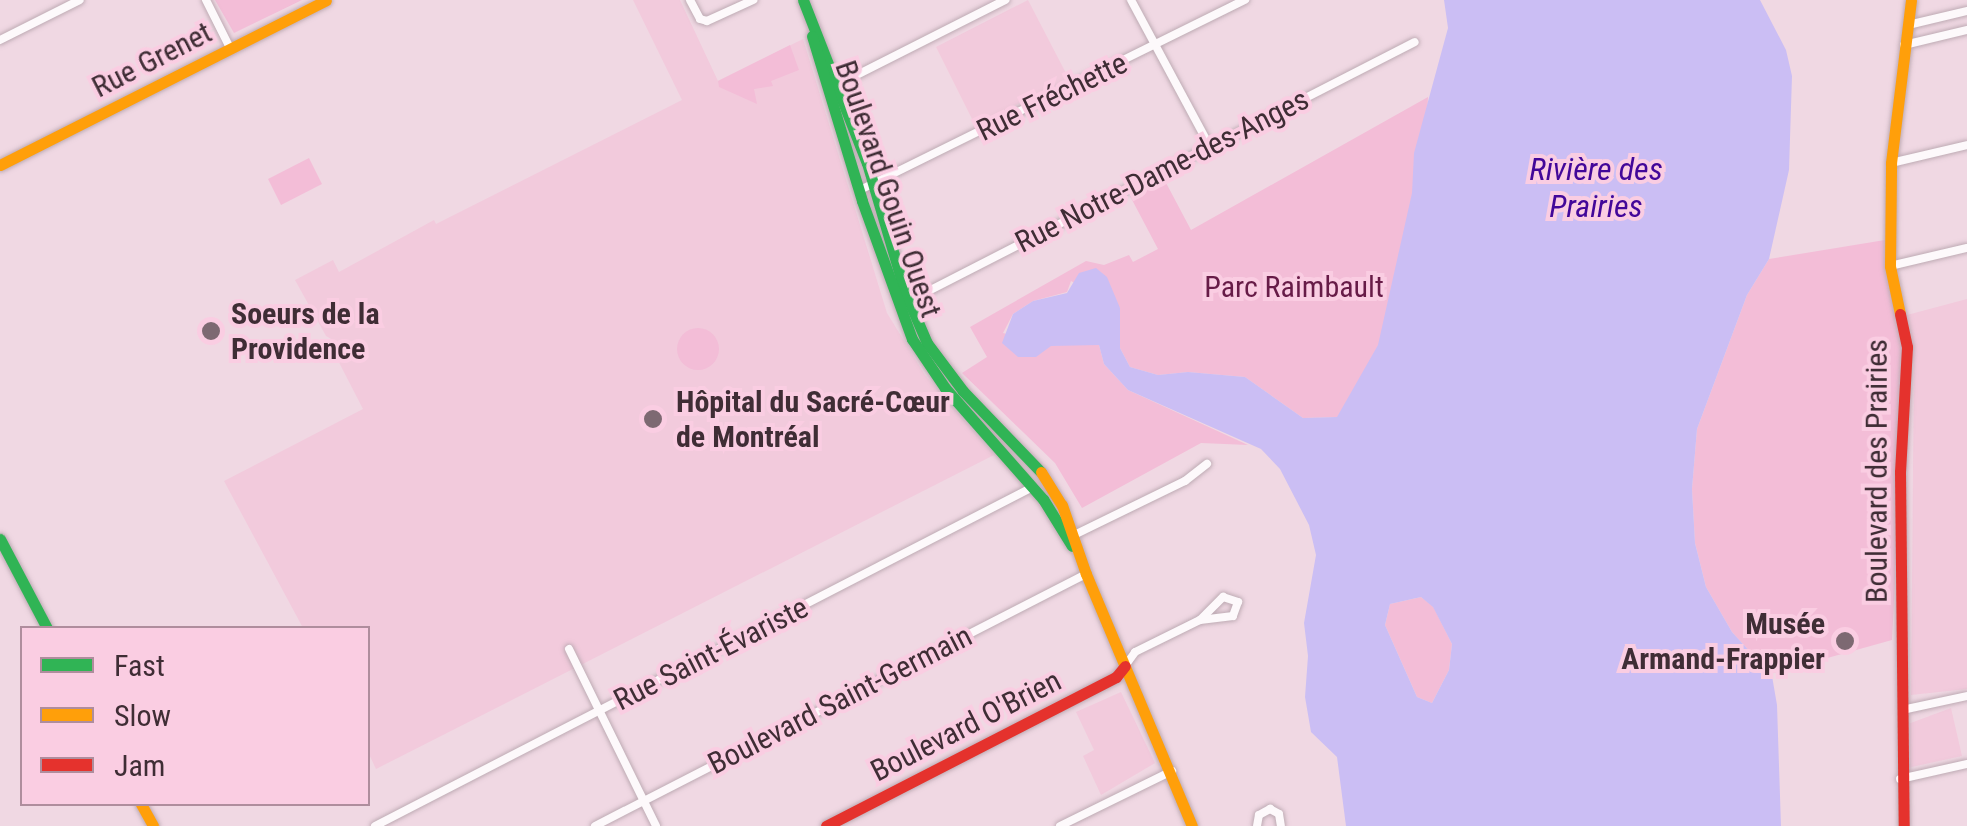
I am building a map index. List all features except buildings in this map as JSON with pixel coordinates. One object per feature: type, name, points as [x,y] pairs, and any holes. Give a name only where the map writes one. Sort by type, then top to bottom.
[{"type":"street","points":[[0,40],[80,0]]},
{"type":"street","points":[[206,0],[230,48]]},
{"type":"street","name":"Rue Grenet","points":[[0,165],[326,0]]},
{"type":"street","points":[[690,0],[698,17],[707,21],[753,0]]},
{"type":"street","name":"Boulevard Gouin Ouest","points":[[803,0],[832,88],[858,191],[903,320],[924,360],[1034,487],[1070,537],[1192,826]]},
{"type":"street","points":[[832,88],[1005,0]]},
{"type":"street","points":[[1131,0],[1210,147]]},
{"type":"street","name":"Rue Fréchette","points":[[858,191],[1245,0]]},
{"type":"street","name":"Boulevard des Prairies","points":[[1904,826],[1900,779],[1900,464],[1907,347],[1890,266],[1892,163],[1911,0]]},
{"type":"street","points":[[1907,25],[1967,11]]},
{"type":"street","points":[[1904,45],[1967,30]]},
{"type":"street","name":"Rue Notre-Dame-des-Anges","points":[[909,300],[1415,42]]},
{"type":"street","name":"Boulevard Gouin Ouest","points":[[832,88],[874,186],[909,300],[938,360],[1046,478],[1067,514],[1070,537]]},
{"type":"street","points":[[1892,163],[1967,146]]},
{"type":"street","points":[[1890,266],[1967,248]]},
{"type":"street","points":[[1070,537],[1185,481],[1206,464]]},
{"type":"street","name":"Rue Saint-Évariste","points":[[375,826],[1046,478]]},
{"type":"street","points":[[0,538],[46,626]]},
{"type":"street","name":"Boulevard Saint-Germain","points":[[594,826],[1083,568]]},
{"type":"street","points":[[1125,666],[1135,652],[1200,620],[1226,596],[1238,604],[1234,616],[1200,620]]},
{"type":"street","points":[[569,649],[656,826]]},
{"type":"street","name":"Boulevard O'Brien","points":[[826,826],[1116,677],[1125,666]]},
{"type":"street","points":[[1902,710],[1967,696]]},
{"type":"street","points":[[1900,779],[1967,764]]},
{"type":"street","points":[[1060,826],[1172,771]]},
{"type":"street","points":[[1258,826],[1259,815],[1270,810],[1279,814],[1281,826]]},
{"type":"shaded area","name":"Hôpital du Sacré-Cœur de Montréal","points":[[633,0],[680,0],[718,81],[803,39],[887,313],[925,375],[994,455],[376,769],[370,756],[370,626],[302,626],[224,481],[363,409],[330,345],[333,340],[326,336],[295,280],[333,260],[339,272],[434,220],[436,224],[682,100]]},
{"type":"shaded area","points":[[1028,0],[1069,79],[975,125],[936,47]]},
{"type":"shaded area","points":[[1967,299],[1967,689],[1911,695],[1914,363],[1907,315]]},
{"type":"shaded area","points":[[1121,692],[1155,763],[1101,795],[1083,756],[1094,750],[1076,712]]},
{"type":"shaded area","points":[[1951,708],[1962,756],[1907,768],[1908,724]]},
{"type":"green space","points":[[215,0],[302,0],[234,33]]},
{"type":"green space","points":[[790,45],[799,70],[771,81],[773,86],[754,89],[757,104],[719,87],[718,81]]},
{"type":"green space","name":"Parc Raimbault","points":[[1428,97],[1423,208],[1385,348],[1338,417],[1303,418],[1245,377],[1188,372],[1158,375],[1130,367],[1120,348],[1120,308],[1071,281],[1067,292],[1033,301],[1013,314],[1003,333],[1051,346],[1092,342],[1099,345],[1104,364],[1128,390],[1248,445],[1201,443],[1082,508],[1055,463],[962,373],[987,357],[970,327],[1086,261],[1104,265],[1129,255],[1133,262],[1158,249],[1130,196],[1164,179],[1191,230]]},
{"type":"green space","points":[[309,158],[322,184],[281,205],[268,179]]},
{"type":"green space","points":[[1885,240],[1907,347],[1892,640],[1770,674],[1732,632],[1706,587],[1695,543],[1692,489],[1697,429],[1747,295],[1769,259]]},
{"type":"green space","points":[[698,328],[713,334],[719,349],[713,364],[698,370],[683,364],[677,349],[683,334]]},
{"type":"green space","points":[[1421,597],[1433,606],[1452,644],[1449,670],[1432,703],[1417,697],[1385,625],[1390,604]]},
{"type":"water","name":"Rivière des Prairies","points":[[1444,0],[1760,0],[1786,50],[1792,76],[1789,170],[1769,259],[1747,295],[1697,429],[1692,489],[1695,543],[1706,587],[1732,632],[1772,676],[1777,705],[1781,826],[1346,826],[1337,757],[1311,732],[1305,697],[1308,656],[1304,623],[1316,555],[1309,525],[1280,469],[1261,449],[1128,390],[1104,364],[1099,345],[1051,346],[1036,357],[1018,357],[1002,343],[1013,314],[1033,301],[1067,293],[1079,273],[1096,268],[1107,277],[1120,308],[1120,348],[1130,367],[1158,375],[1188,372],[1245,377],[1303,418],[1337,417],[1378,345],[1412,193],[1414,153],[1448,28]],"holes":[[[1421,597],[1433,607],[1452,644],[1449,670],[1432,703],[1417,697],[1385,625],[1390,604]]]},
{"type":"traffic: fast","points":[[803,0],[867,163],[905,292],[927,343],[963,391],[1041,472]]},
{"type":"traffic: fast","points":[[812,36],[862,201],[912,339],[945,388],[1043,499],[1072,546]]},
{"type":"traffic: fast","points":[[0,539],[46,626]]},
{"type":"traffic: slow","points":[[0,165],[326,0]]},
{"type":"traffic: slow","points":[[1900,314],[1890,266],[1891,163],[1911,0]]},
{"type":"traffic: slow","points":[[1041,472],[1062,505],[1086,574],[1192,826]]},
{"type":"traffic: slow","points":[[142,806],[153,826]]},
{"type":"traffic: jam","points":[[1900,314],[1907,347],[1900,472],[1904,826]]},
{"type":"traffic: jam","points":[[826,826],[1116,677],[1125,666]]},
{"type":"place","name":"Soeurs de la Providence","points":[[211,331]]},
{"type":"place","name":"Hôpital du Sacré-Cœur de Montréal","points":[[653,419]]},
{"type":"place","name":"Musée Armand-Frappier","points":[[1845,641]]}]
